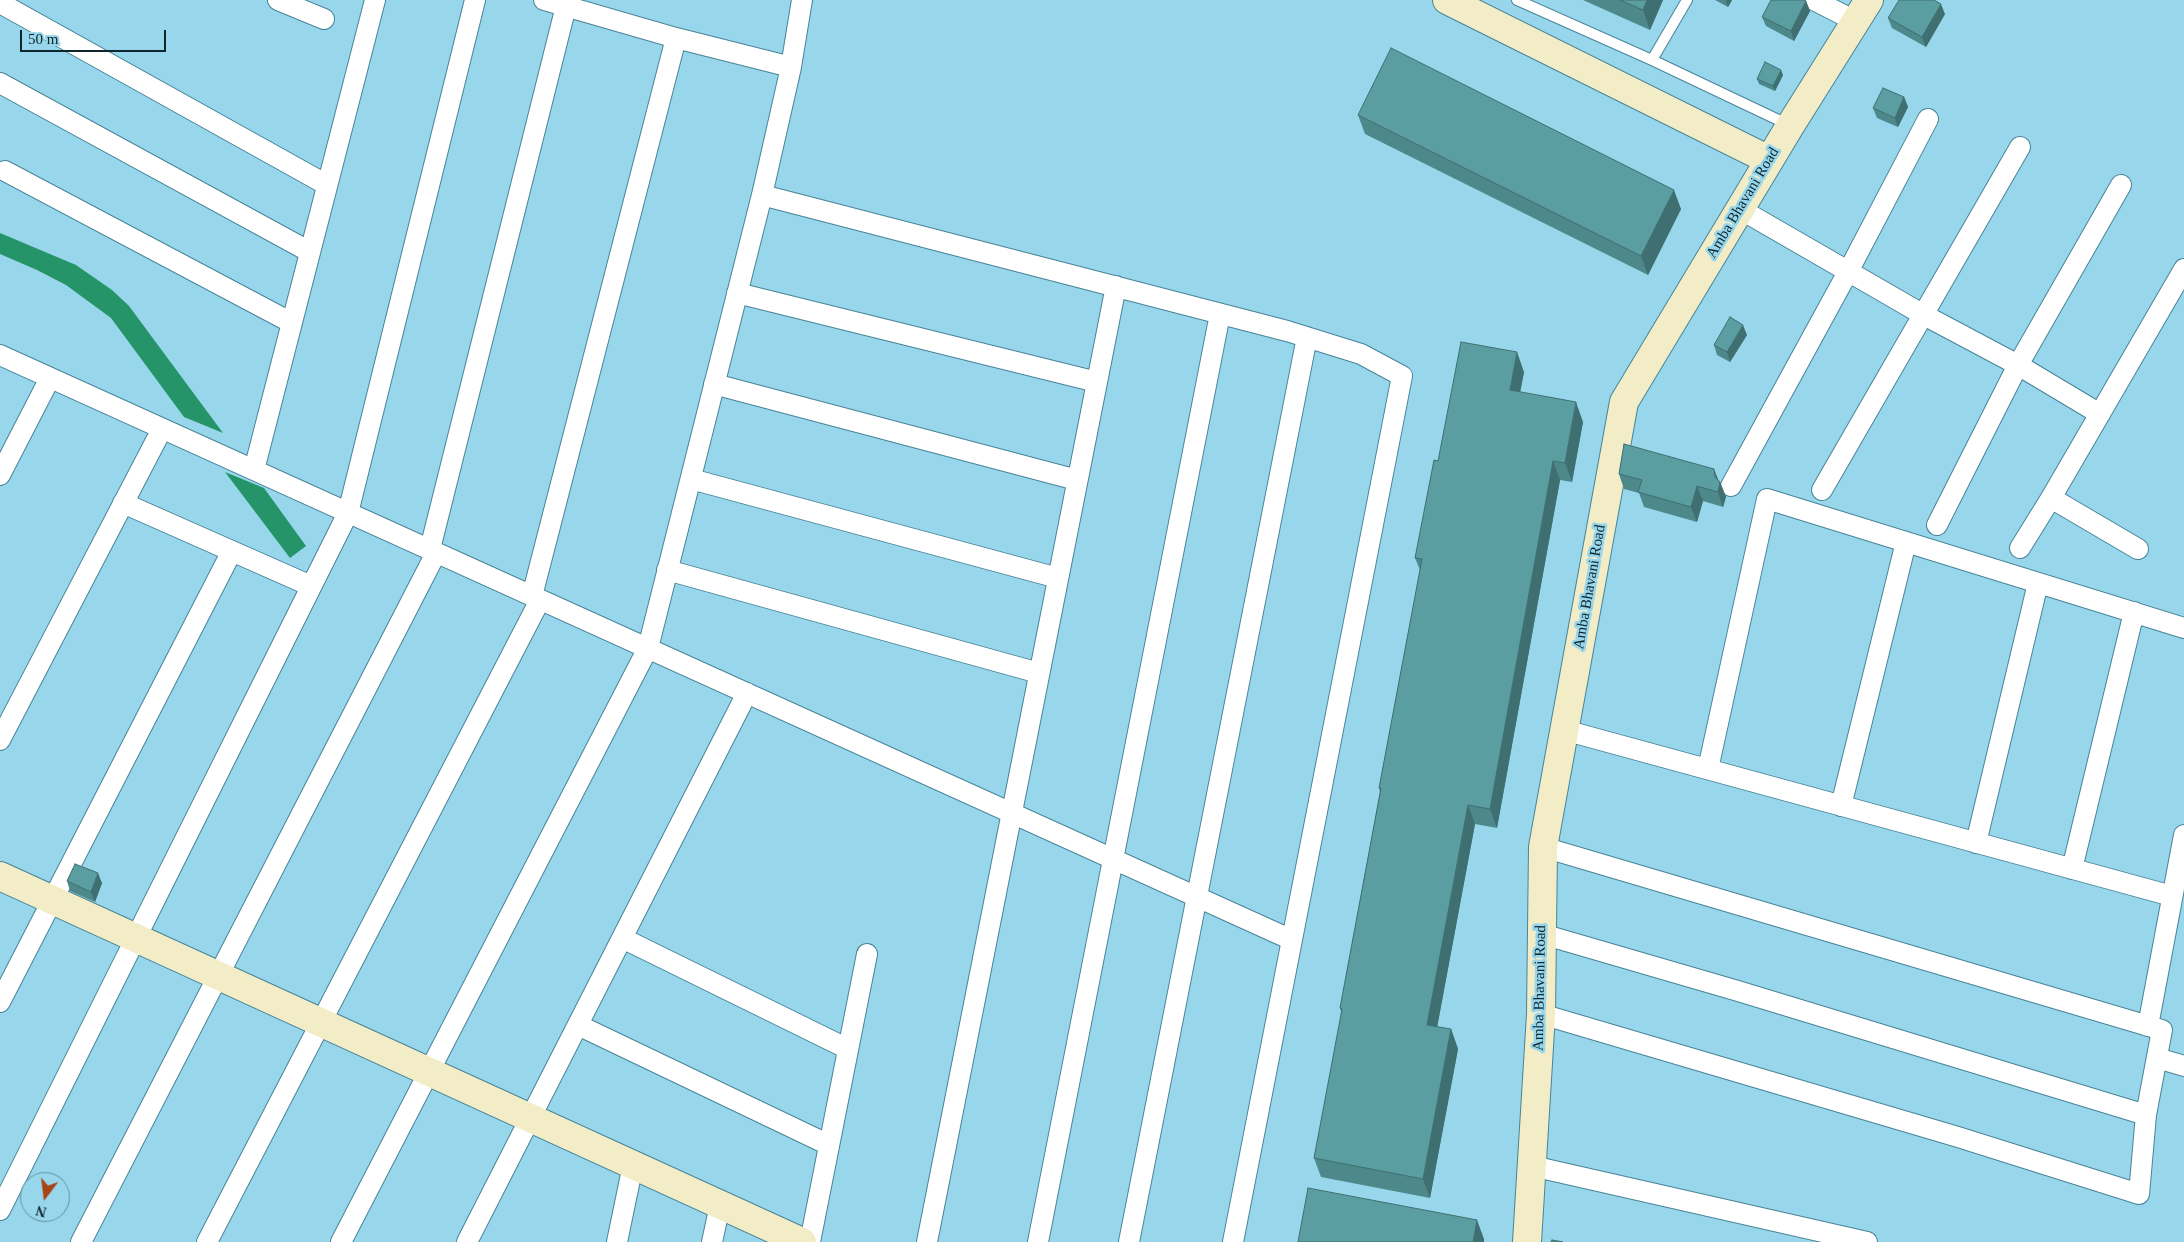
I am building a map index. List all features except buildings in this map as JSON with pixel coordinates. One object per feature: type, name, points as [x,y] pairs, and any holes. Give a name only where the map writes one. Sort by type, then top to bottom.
[{"type":"street","points":[[278,0],[324,19]]},
{"type":"street","points":[[254,470],[375,0]]},
{"type":"street","points":[[0,1210],[348,513],[475,0]]},
{"type":"street","points":[[544,0],[676,38],[792,67]]},
{"type":"street","points":[[341,1242],[648,648],[762,195],[792,67],[802,0]]},
{"type":"street","points":[[1447,0],[1769,160]]},
{"type":"street","points":[[1814,0],[1862,11]]},
{"type":"street","points":[[0,3],[327,185]]},
{"type":"street","points":[[81,1242],[433,551],[566,6]]},
{"type":"street","name":"Amba Bhavani Road","points":[[1528,1242],[1542,1014],[1543,847],[1624,402],[1769,160],[1862,11]]},
{"type":"street","points":[[207,1242],[536,598],[676,38]]},
{"type":"street","points":[[0,84],[310,252]]},
{"type":"street","points":[[1731,486],[1849,270],[1928,119]]},
{"type":"street","points":[[1822,490],[2020,147]]},
{"type":"street","points":[[5,172],[292,323]]},
{"type":"street","points":[[1937,526],[2018,365],[2121,185]]},
{"type":"street","points":[[762,195],[1306,337],[1361,354],[1402,376],[1233,1242]]},
{"type":"street","points":[[1740,209],[1849,270],[1922,314],[2018,365],[2100,414]]},
{"type":"street","points":[[2020,548],[2184,268]]},
{"type":"street","points":[[927,1242],[1116,286]]},
{"type":"street","points":[[737,294],[1096,382]]},
{"type":"street","points":[[1038,1242],[1220,314]]},
{"type":"street","points":[[1129,1242],[1306,337]]},
{"type":"street","points":[[0,355],[1292,940]]},
{"type":"street","points":[[0,476],[50,378]]},
{"type":"street","points":[[714,384],[1077,480]]},
{"type":"street","points":[[0,740],[162,429]]},
{"type":"street","points":[[690,479],[1058,578]]},
{"type":"street","points":[[2051,498],[2138,549]]},
{"type":"street","points":[[1708,769],[1767,499],[2184,628]]},
{"type":"street","points":[[123,503],[311,586]]},
{"type":"street","points":[[1841,806],[1906,542]]},
{"type":"street","points":[[0,1002],[232,551]]},
{"type":"street","points":[[667,570],[1039,674]]},
{"type":"street","points":[[1976,842],[2038,582]]},
{"type":"street","points":[[2072,869],[2134,612]]},
{"type":"street","points":[[467,1242],[747,693]]},
{"type":"street","points":[[1564,730],[2172,896]]},
{"type":"street","points":[[2148,1026],[2184,835]]},
{"type":"street","points":[[1542,1014],[1958,1137],[2139,1194],[2146,1115],[2162,1030],[1543,847]]},
{"type":"street","points":[[0,876],[802,1242]]},
{"type":"street","points":[[1542,934],[1738,991],[2146,1115]]},
{"type":"street","points":[[622,938],[848,1049]]},
{"type":"street","points":[[810,1242],[867,954]]},
{"type":"street","points":[[578,1025],[829,1145]]},
{"type":"street","points":[[2157,1058],[2184,1066]]},
{"type":"street","points":[[617,1242],[633,1165]]},
{"type":"street","points":[[1532,1166],[1867,1242]]},
{"type":"street","points":[[712,1242],[720,1205]]},
{"type":"lane","points":[[1517,0],[1652,60],[1790,126]]},
{"type":"lane","points":[[1652,60],[1687,0]]},
{"type":"shaded area","points":[[0,233],[76,265],[112,290],[129,306],[223,433],[184,417],[111,318],[66,285],[0,254]]},
{"type":"shaded area","points":[[225,472],[264,488],[306,546],[290,558]]}]
